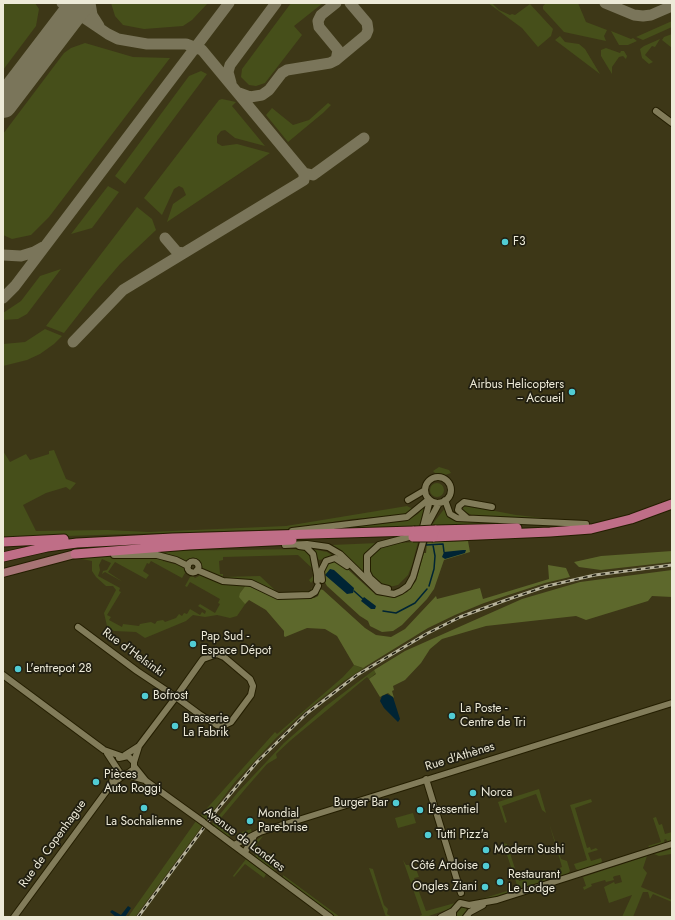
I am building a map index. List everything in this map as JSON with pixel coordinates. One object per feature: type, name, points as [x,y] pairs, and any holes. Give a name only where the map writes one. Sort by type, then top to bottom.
[{"type":"highway","points":[[422,534],[586,524],[618,517],[672,498]]},
{"type":"highway","points":[[3,542],[100,538],[173,538],[217,540],[550,532],[592,529],[619,523],[672,504]]},
{"type":"highway","points":[[3,557],[62,545],[173,538]]},
{"type":"highway","points":[[75,554],[189,545],[217,540]]},
{"type":"highway","points":[[3,563],[48,552],[78,548],[189,545]]},
{"type":"main road","points":[[3,574],[75,554]]},
{"type":"street","points":[[656,111],[672,123]]},
{"type":"street","points":[[217,540],[328,547],[340,554],[378,591],[394,594],[408,586],[413,578],[422,534],[428,497],[427,483],[431,479],[444,479],[450,489],[449,495],[445,500],[439,503],[422,534],[413,568],[405,584],[400,588],[393,590],[380,587],[374,583],[366,572],[367,556],[379,545],[422,534]]},
{"type":"street","points":[[428,497],[439,503]]},
{"type":"street","points":[[217,540],[407,517],[414,514],[428,497]]},
{"type":"street","points":[[445,500],[452,516],[457,518],[586,524]]},
{"type":"street","points":[[468,518],[458,510],[461,504],[470,503],[492,508]]},
{"type":"street","points":[[294,544],[308,549],[314,558],[319,582]]},
{"type":"street","points":[[75,554],[157,555],[176,560],[188,566],[191,572],[198,570],[223,581],[251,583],[278,596],[310,595],[315,592],[319,582],[321,570],[326,561]]},
{"type":"street","points":[[314,558],[319,561],[326,561],[336,558],[359,574]]},
{"type":"street","name":"Rue d'Helsinki","points":[[78,627],[176,697],[220,727],[231,722],[251,695],[253,686],[249,677],[224,657],[217,654],[203,659],[176,697],[139,746],[123,756]]},
{"type":"street","points":[[3,675],[104,750],[120,773],[126,774],[132,771],[134,764],[131,758],[104,750]]},
{"type":"street","name":"Rue d'Athènes","points":[[234,845],[255,835],[426,779],[672,703]]},
{"type":"street","name":"Rue d'Helsinki","points":[[134,764],[139,746]]},
{"type":"street","points":[[116,766],[123,756]]},
{"type":"street","name":"Avenue de Londres","points":[[134,764],[146,780],[245,852],[330,917]]},
{"type":"street","name":"Rue de Copenhague","points":[[111,785],[116,766]]},
{"type":"street","name":"Avenue de Londres","points":[[126,774],[146,780]]},
{"type":"street","name":"Rue de Copenhague","points":[[14,917],[111,785],[126,774]]},
{"type":"street","points":[[426,779],[461,893],[469,907],[466,917]]},
{"type":"street","points":[[245,852],[255,835]]},
{"type":"street","points":[[460,903],[469,907],[497,900],[672,844]]},
{"type":"street","points":[[441,917],[453,914],[460,903],[461,893]]},
{"type":"green space","points":[[3,3],[35,3],[39,9],[36,26],[3,70]]},
{"type":"green space","points":[[111,3],[208,3],[192,20],[183,26],[144,29],[123,25],[115,16]]},
{"type":"green space","points":[[291,3],[323,3],[294,26],[302,35],[265,83],[256,86],[249,85],[241,77],[242,69]]},
{"type":"green space","points":[[488,3],[492,3],[499,10],[510,15],[515,15],[530,4],[553,29],[551,36],[538,47],[522,28]]},
{"type":"green space","points":[[546,3],[578,3],[586,22],[607,30],[604,36],[606,41],[564,32],[543,9],[543,6]]},
{"type":"green space","points":[[672,21],[672,27],[643,40],[636,37]]},
{"type":"green space","points":[[611,31],[631,39],[633,38],[637,41],[628,45],[619,45]]},
{"type":"green space","points":[[672,34],[672,48],[662,40],[664,37]]},
{"type":"green space","points":[[560,36],[565,42],[579,44],[585,49],[600,74],[555,40]]},
{"type":"green space","points":[[660,39],[655,47],[652,46],[645,55],[653,62],[649,64],[642,58],[640,49]]},
{"type":"green space","points":[[85,43],[133,57],[170,58],[49,217],[31,235],[12,239],[3,235],[3,134],[64,53],[71,48]]},
{"type":"green space","points":[[606,48],[620,53],[621,51],[624,51],[627,56],[626,59],[623,56],[619,57],[612,67],[612,74],[601,56],[601,50]]},
{"type":"green space","points":[[201,71],[207,74],[125,184],[115,176],[189,76]]},
{"type":"green space","points":[[222,99],[236,102],[232,106],[265,146],[235,138],[225,130],[221,131],[217,136],[217,143],[222,146],[237,144],[270,153],[167,222],[173,204],[186,195],[183,188],[179,186],[174,189],[162,215],[144,198],[219,100]]},
{"type":"green space","points":[[328,103],[331,105],[323,113],[288,142],[266,115],[272,108],[293,125],[309,120]]},
{"type":"green space","points":[[108,186],[119,192],[92,228],[71,234]]},
{"type":"green space","points":[[137,207],[152,219],[156,230],[120,264],[64,333],[46,326]]},
{"type":"green space","points":[[61,269],[27,314],[18,319],[3,320],[3,313],[21,301],[40,276]]},
{"type":"green space","points":[[45,329],[62,336],[40,354],[27,360],[3,366],[3,344],[25,342]]},
{"type":"green space","points":[[54,450],[66,479],[76,483],[70,490],[66,487],[46,493],[23,505],[36,531],[107,530],[149,532],[286,526],[407,506],[411,508],[411,511],[401,515],[352,519],[288,529],[3,538],[3,451],[10,462],[26,454],[30,460],[49,454],[49,451]]},
{"type":"green space","points":[[439,467],[449,470],[451,473],[445,475],[435,473],[433,471]]},
{"type":"green space","points":[[434,483],[440,483],[444,487],[444,493],[440,497],[434,497],[430,493],[430,487]]},
{"type":"green space","points":[[464,505],[516,515],[562,520],[475,517],[462,510]]},
{"type":"green space","points":[[423,508],[425,510],[422,526],[340,530],[328,528],[407,520],[418,514]]},
{"type":"green space","points":[[445,508],[450,517],[458,521],[528,524],[431,526]]},
{"type":"green space","points":[[468,541],[470,552],[444,560],[434,589],[427,599],[402,625],[393,631],[382,632],[370,626],[368,621],[360,616],[327,586],[323,579],[324,564],[334,560],[341,563],[376,595],[395,597],[407,592],[416,581],[424,553],[426,553],[427,542]]},
{"type":"green space","points":[[418,542],[408,575],[398,585],[389,587],[379,584],[369,573],[369,558],[380,547],[396,543]]},
{"type":"green space","points":[[378,543],[369,551],[364,561],[364,571],[367,578],[331,545]]},
{"type":"green space","points":[[306,549],[313,557],[316,572],[315,578],[311,583],[309,580],[314,575],[312,572],[314,570],[298,555],[223,557],[223,560],[219,561],[220,574],[223,574],[223,577],[260,576],[278,593],[311,591],[311,588],[313,590],[310,593],[278,594],[252,582],[224,580],[204,570],[196,560],[191,559],[187,562],[167,554],[153,551]]},
{"type":"green space","points":[[312,549],[327,552],[335,557],[319,560]]},
{"type":"green space","points":[[672,551],[672,562],[601,570],[579,567],[574,562],[601,556]]},
{"type":"green space","points":[[85,556],[145,556],[162,558],[163,561],[174,564],[177,563],[185,568],[185,573],[182,578],[151,561],[149,564],[147,563],[143,571],[149,575],[146,579],[115,562],[108,572],[123,582],[105,572],[102,574],[103,571],[107,570],[111,563],[102,559],[99,565],[100,570],[98,576],[120,588],[119,591],[121,592],[107,615],[111,617],[109,620],[122,627],[123,624],[139,626],[140,624],[151,622],[155,624],[157,621],[163,620],[165,622],[176,618],[179,614],[182,616],[184,613],[187,614],[190,609],[200,615],[202,612],[205,614],[206,611],[198,606],[200,604],[215,613],[220,604],[218,603],[220,599],[190,582],[187,587],[185,586],[190,577],[193,576],[195,578],[199,576],[199,574],[246,585],[240,593],[248,600],[237,616],[230,618],[217,615],[205,617],[193,615],[186,621],[145,638],[136,632],[114,631],[107,626],[104,613],[116,590],[113,586],[106,586],[96,577],[92,571],[92,561],[77,558],[50,564],[3,578],[3,576],[39,564]]},
{"type":"green space","points":[[548,565],[566,568],[570,577],[545,583],[484,603],[455,615],[428,628],[363,668],[354,665],[337,636],[325,629],[307,628],[285,637],[284,631],[266,610],[249,600],[245,604],[239,597],[246,585],[276,598],[314,598],[318,596],[320,589],[323,590],[365,628],[376,635],[391,637],[405,629],[436,596],[437,599],[480,588],[483,599],[549,579]]},
{"type":"green space","points":[[672,570],[672,597],[652,596],[648,601],[586,620],[576,616],[486,626],[442,639],[430,649],[421,663],[405,680],[393,686],[394,690],[392,691],[394,698],[388,693],[380,697],[369,679],[376,674],[374,670],[405,651],[522,599],[580,582]]},
{"type":"green space","points":[[354,665],[362,668],[367,666],[344,681],[303,713],[276,738],[235,782],[206,820],[201,815],[275,732],[277,734],[343,677]]},
{"type":"green space","points":[[374,670],[376,673],[369,679],[367,677],[291,740],[276,754],[277,758],[267,764],[246,788],[216,824],[231,836],[227,837],[213,826],[212,824],[238,792],[284,743],[326,706]]},
{"type":"green space","points":[[539,789],[546,813],[542,810],[536,794],[502,806],[507,822],[505,823],[498,802]]},
{"type":"green space","points":[[591,799],[592,802],[575,808],[587,848],[590,847],[591,850],[596,848],[598,850],[588,853],[591,861],[601,858],[602,861],[600,865],[580,871],[576,869],[574,864],[587,860],[570,805]]},
{"type":"green space","points":[[413,813],[416,823],[398,828],[395,818]]},
{"type":"green space","points":[[656,817],[659,825],[662,824],[665,834],[672,832],[672,842],[668,843],[666,839],[664,840],[665,844],[651,849],[648,846],[661,842],[653,818]]},
{"type":"green space","points":[[196,821],[202,826],[135,917],[128,917]]},
{"type":"green space","points":[[549,823],[561,859],[567,861],[570,871],[567,875],[561,877],[557,876],[555,870],[562,867]]},
{"type":"green space","points":[[251,829],[252,834],[236,841],[236,834]]},
{"type":"green space","points":[[263,836],[257,844],[257,854],[276,870],[274,871],[259,861],[254,853],[255,841]]},
{"type":"green space","points":[[503,843],[507,844],[519,881],[545,873],[545,870],[548,871],[550,878],[547,881],[522,889],[518,888]]},
{"type":"green space","points":[[672,849],[671,854],[659,856],[654,854]]},
{"type":"green space","points":[[647,856],[643,868],[647,873],[641,887],[672,900],[672,902],[653,894],[650,899],[648,892],[643,892],[633,917],[622,917],[632,895],[609,903],[604,887],[614,882],[615,884],[622,882],[620,875],[613,877],[614,880],[606,882],[605,880],[591,884],[592,886],[584,890],[583,887],[586,886],[583,877]]},
{"type":"green space","points":[[246,859],[266,874],[264,878],[245,864],[234,877],[233,876]]},
{"type":"green space","points":[[403,860],[406,865],[409,865],[411,870],[416,869],[419,877],[414,878],[426,911],[455,903],[452,908],[426,917],[417,917],[422,915]]},
{"type":"green space","points":[[369,868],[373,869],[384,905],[388,909],[387,914],[392,917],[386,917]]},
{"type":"green space","points":[[283,875],[340,917],[336,917],[283,879]]},
{"type":"green space","points":[[510,890],[510,893],[476,903],[475,901]]},
{"type":"green space","points":[[463,906],[467,911],[462,917],[457,917],[456,914]]},
{"type":"water","points":[[466,550],[465,553],[445,559],[442,557],[444,552]]},
{"type":"water","points":[[330,569],[334,570],[354,588],[353,593],[347,594],[325,575]]},
{"type":"water","points":[[364,597],[376,606],[375,609],[371,609],[361,601]]},
{"type":"water","points":[[387,694],[393,697],[400,719],[398,722],[384,708],[380,701],[382,696]]},
{"type":"water","points":[[128,906],[131,908],[125,917],[116,917],[110,912],[112,910],[121,915]]},
{"type":"waterway","points":[[427,541],[426,545],[443,544],[444,552]]},
{"type":"waterway","points":[[429,586],[434,569],[435,556],[433,545]]},
{"type":"waterway","points":[[383,611],[396,613],[415,603],[427,589]]},
{"type":"waterway","points":[[354,591],[363,599]]},
{"type":"taxiway","points":[[62,3],[108,34],[118,39],[147,44],[186,44],[202,50],[304,173]]},
{"type":"taxiway","points":[[90,3],[92,15],[99,26]]},
{"type":"taxiway","points":[[3,298],[15,286],[229,3]]},
{"type":"taxiway","points":[[231,83],[228,72],[230,65],[276,3]]},
{"type":"taxiway","points":[[336,3],[321,15],[318,21],[319,27],[338,50],[336,60]]},
{"type":"taxiway","points":[[239,93],[250,97],[262,95],[269,90],[282,73],[287,70],[330,63],[336,60],[366,35],[368,30],[367,23],[350,3]]},
{"type":"taxiway","points":[[605,3],[634,15],[643,16],[651,15],[672,6]]},
{"type":"taxiway","points":[[73,342],[123,290],[304,180],[304,173],[313,175],[364,138]]},
{"type":"taxiway","points":[[165,238],[177,252],[184,253]]},
{"type":"taxiway","points":[[3,255],[21,256],[34,252],[43,247]]},
{"type":"runway","points":[[3,104],[80,3]]},
{"type":"railway","points":[[138,917],[216,811],[257,762],[306,714],[357,675],[426,634],[460,617],[506,600],[547,586],[595,575],[672,565]]},
{"type":"place","name":"F3","points":[[505,242]]},
{"type":"place","name":"Airbus Helicopters -- Accueil","points":[[572,392]]},
{"type":"place","name":"Pap Sud - Espace Dépot","points":[[193,644]]},
{"type":"place","name":"L'entrepot 28","points":[[18,669]]},
{"type":"place","name":"Bofrost","points":[[145,696]]},
{"type":"place","name":"La Poste - Centre de Tri","points":[[452,716]]},
{"type":"place","name":"Brasserie La Fabrik","points":[[175,726]]},
{"type":"place","name":"Pièces Auto Roggi","points":[[96,782]]},
{"type":"place","name":"Norca","points":[[473,793]]},
{"type":"place","name":"Burger Bar","points":[[396,803]]},
{"type":"place","name":"La Sochalienne","points":[[144,808]]},
{"type":"place","name":"L'essentiel","points":[[420,810]]},
{"type":"place","name":"Mondial Pare-brise","points":[[250,821]]},
{"type":"place","name":"Tutti Pizz'a","points":[[428,835]]},
{"type":"place","name":"Modern Sushi","points":[[486,850]]},
{"type":"place","name":"Côté Ardoise","points":[[486,866]]},
{"type":"place","name":"Restaurant Le Lodge","points":[[500,882]]},
{"type":"place","name":"Ongles Ziani","points":[[485,887]]}]
